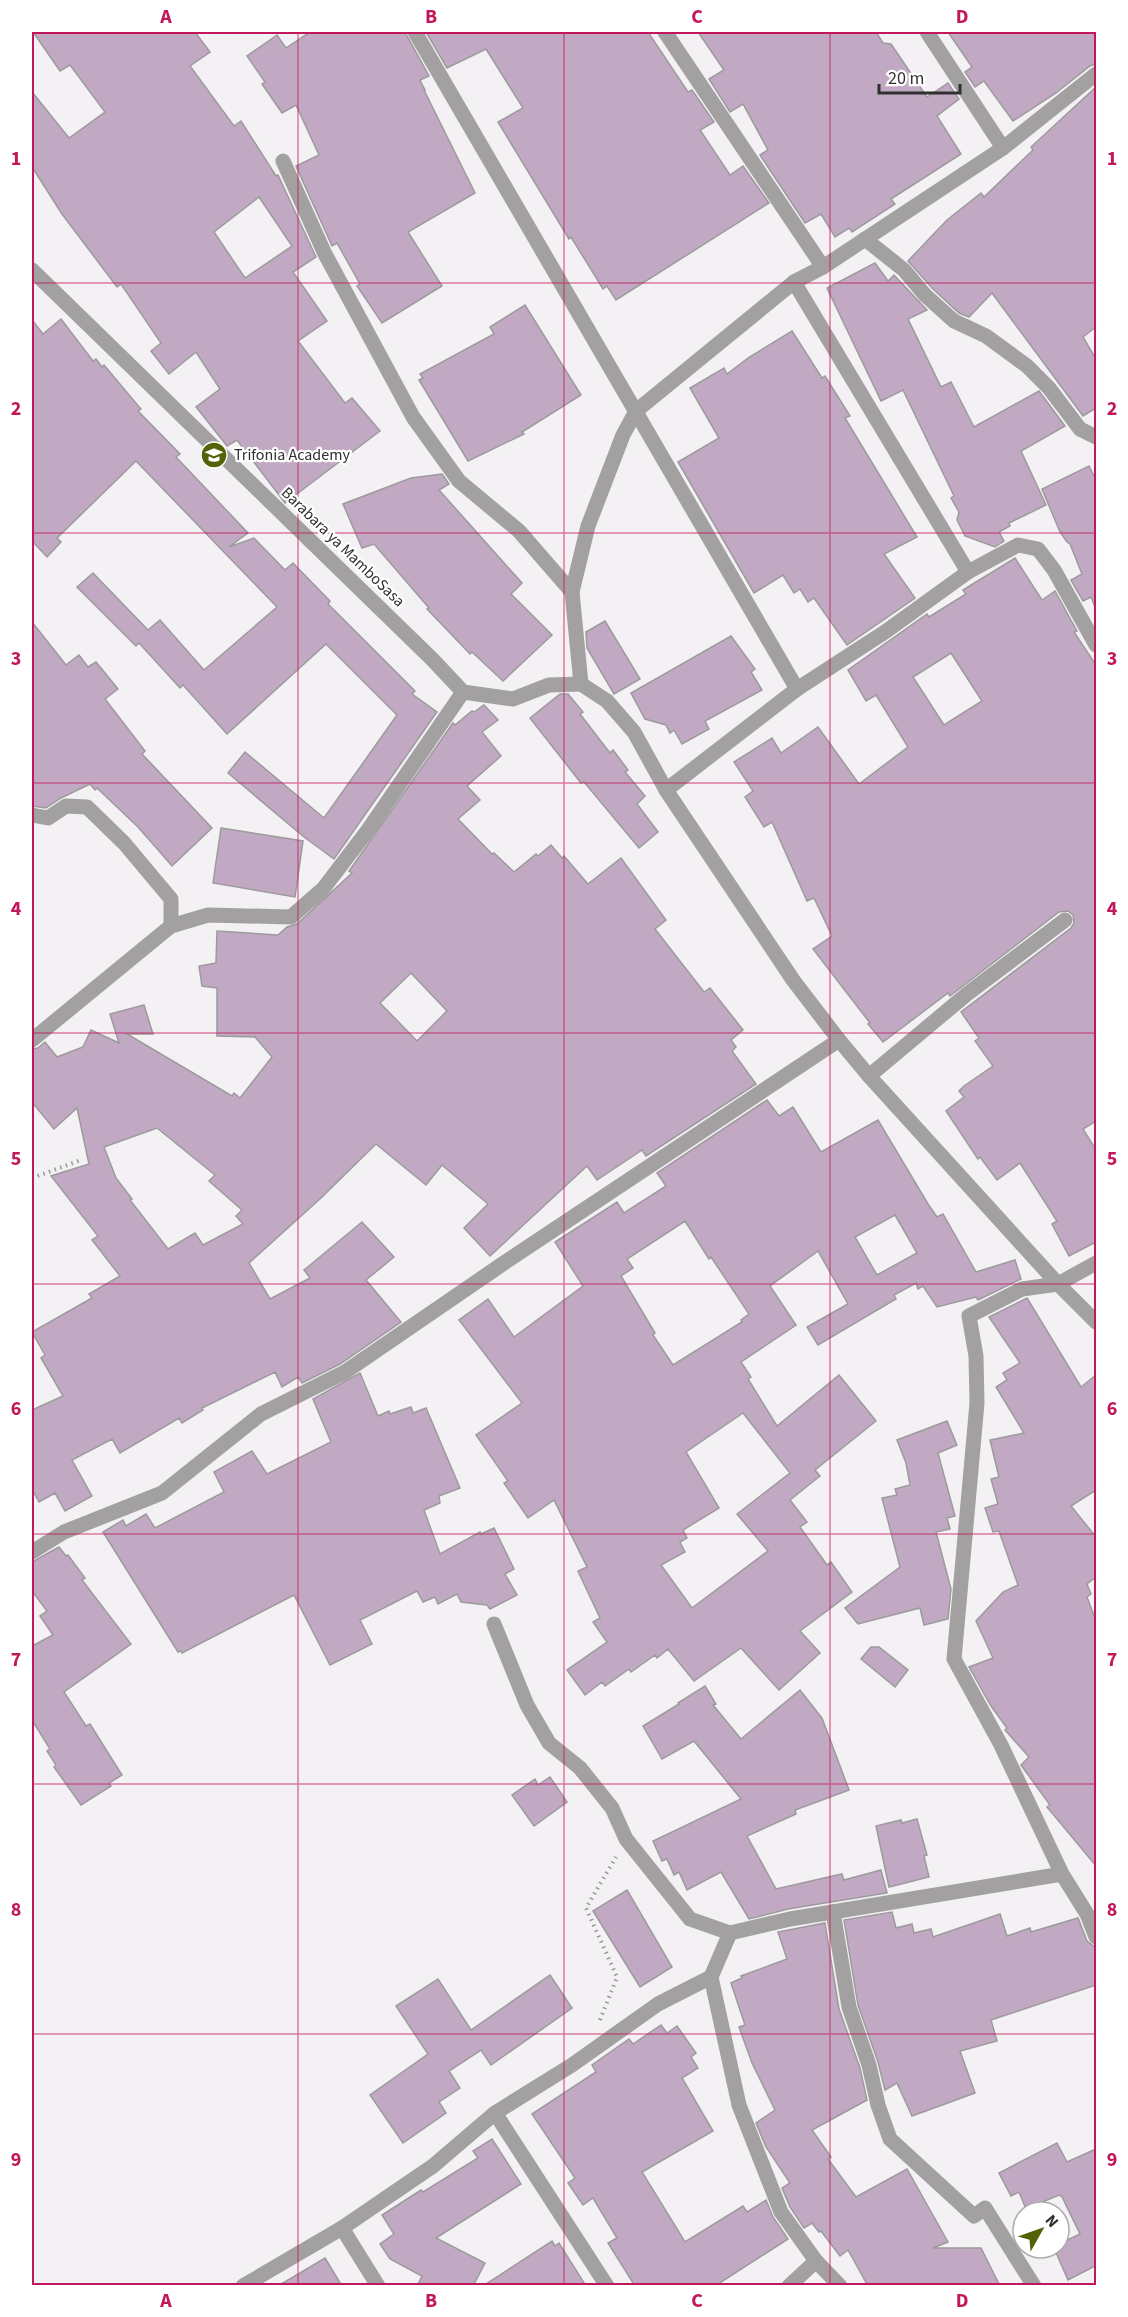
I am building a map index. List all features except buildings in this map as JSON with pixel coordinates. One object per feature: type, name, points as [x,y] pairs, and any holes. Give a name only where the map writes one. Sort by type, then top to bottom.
[{"type":"street","points":[[415,32],[797,689]]},
{"type":"street","points":[[665,32],[823,267]]},
{"type":"street","points":[[927,32],[1003,148]]},
{"type":"street","points":[[581,684],[572,592],[588,526],[623,435],[636,411],[794,282],[823,267],[1003,148],[1096,74]]},
{"type":"street","points":[[283,161],[325,254],[413,417],[459,481],[519,531],[572,592]]},
{"type":"street","points":[[865,239],[904,270],[925,295],[954,321],[986,336],[1028,366],[1049,388],[1080,429],[1096,437]]},
{"type":"street","name":"Barabara ya MamboSasa","points":[[32,270],[433,660],[463,692]]},
{"type":"street","points":[[794,282],[968,572]]},
{"type":"street","points":[[666,790],[797,689],[885,632],[968,572],[1018,545],[1038,549],[1054,570],[1096,645]]},
{"type":"street","points":[[32,1040],[171,926],[208,915],[291,917],[330,880],[368,830],[463,692],[513,699],[549,685],[581,684],[607,701],[634,732],[666,790],[793,980],[839,1040],[1058,1284],[1096,1322]]},
{"type":"street","points":[[32,815],[48,818],[66,806],[87,807],[124,843],[171,899],[171,926]]},
{"type":"street","points":[[869,1076],[967,994],[1065,920]]},
{"type":"street","points":[[32,1552],[64,1532],[162,1492],[261,1414],[345,1372],[839,1040]]},
{"type":"street","points":[[1096,1263],[1058,1284],[1022,1289],[969,1316],[976,1356],[977,1403],[954,1659],[1001,1745],[1062,1874],[1087,1914],[1096,1937]]},
{"type":"street","points":[[494,1624],[527,1705],[549,1743],[580,1768],[612,1808],[626,1839],[690,1919],[730,1934],[790,1919],[1062,1874]]},
{"type":"street","points":[[833,1912],[849,2007],[869,2065],[878,2104],[890,2139],[974,2216],[985,2208],[1034,2286]]},
{"type":"street","points":[[730,1934],[711,1977],[739,2105],[781,2212],[816,2261],[840,2286]]},
{"type":"street","points":[[243,2286],[342,2228],[433,2166],[495,2113],[658,2004],[711,1977]]},
{"type":"street","points":[[495,2113],[607,2286]]},
{"type":"street","points":[[342,2228],[378,2286]]},
{"type":"street","points":[[789,2286],[816,2261]]},
{"type":"path","points":[[32,1178],[81,1160]]},
{"type":"path","points":[[607,2040],[599,2018],[617,1977],[586,1908],[626,1839]]},
{"type":"place","name":"Trifonia Academy","points":[[214,455]]}]
